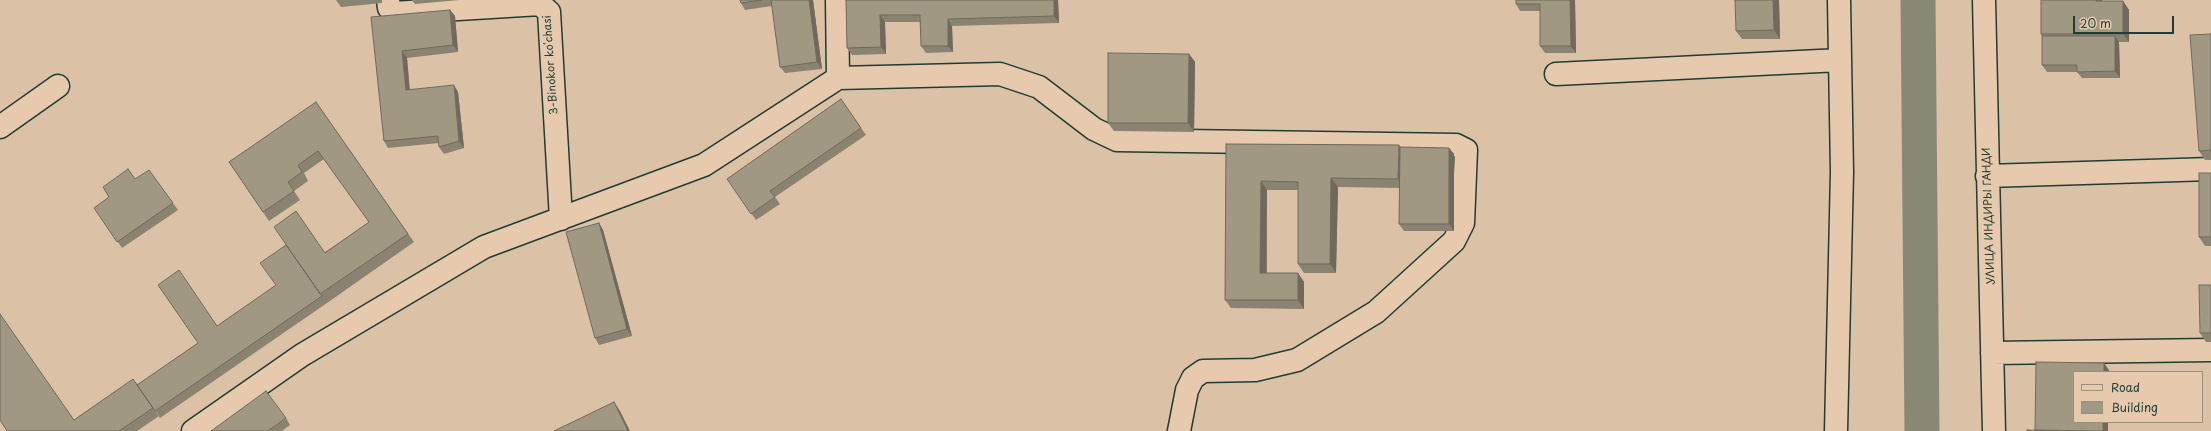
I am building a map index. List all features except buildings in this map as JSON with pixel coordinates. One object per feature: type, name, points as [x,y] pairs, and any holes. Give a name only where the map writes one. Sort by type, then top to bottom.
[{"type":"street","name":"3-Binokor koʻchasi","points":[[388,0],[389,8],[393,13],[540,4],[549,12],[561,218]]},
{"type":"street","points":[[837,0],[838,78]]},
{"type":"street","points":[[1836,431],[1842,172],[1839,0]]},
{"type":"street","name":"УЛИЦА ИНДИРЫ ГАНДИ","points":[[1984,0],[1994,431]]},
{"type":"street","points":[[1556,74],[1840,60]]},
{"type":"street","points":[[193,431],[302,355],[484,247],[704,165],[838,78],[1000,74],[1039,87],[1094,129],[1117,140],[1456,144],[1466,150],[1463,223],[1454,241],[1376,312],[1297,360],[1255,370],[1203,371],[1193,378],[1187,390],[1179,431]]},
{"type":"street","points":[[0,127],[58,86]]},
{"type":"street","points":[[1987,176],[2211,169]]},
{"type":"street","points":[[1992,353],[2211,350]]},
{"type":"waterway","points":[[1918,0],[1922,431]]}]
